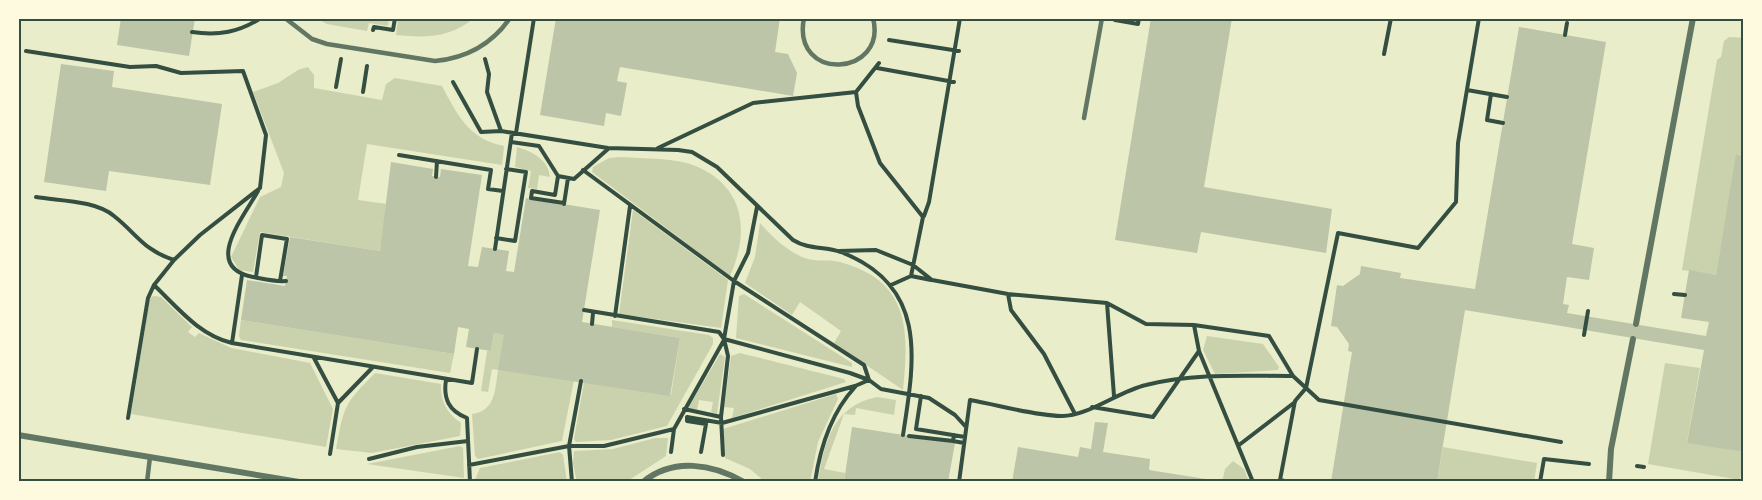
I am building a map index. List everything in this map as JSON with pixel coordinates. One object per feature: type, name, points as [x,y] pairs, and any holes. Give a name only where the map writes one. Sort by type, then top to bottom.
[{"type":"street","points":[[1636,324],[1693,18]]},
{"type":"street","points":[[1610,482],[1611,449],[1633,339]]},
{"type":"street","points":[[18,435],[298,482]]},
{"type":"street","points":[[643,482],[669,468],[698,465],[726,472],[744,482]]},
{"type":"lane","points":[[285,18],[312,39],[343,47],[435,61],[451,60],[481,47],[495,37],[510,18]]},
{"type":"lane","points":[[804,18],[803,38],[808,50],[817,59],[828,64],[841,65],[864,55],[871,45],[875,33],[873,18]]},
{"type":"lane","points":[[1084,118],[1102,18]]},
{"type":"lane","points":[[147,482],[150,457]]},
{"type":"path","points":[[192,32],[210,35],[243,29],[261,18]]},
{"type":"path","points":[[373,30],[374,27],[393,30],[395,18]]},
{"type":"path","points":[[495,249],[506,169],[534,18]]},
{"type":"path","points":[[911,276],[929,202],[957,51],[960,18]]},
{"type":"path","points":[[1133,24],[1138,24],[1139,18]]},
{"type":"path","points":[[1384,54],[1391,18]]},
{"type":"path","points":[[1239,445],[1295,401],[1306,388],[1338,233],[1418,248],[1456,202],[1458,143],[1479,18]]},
{"type":"path","points":[[1565,35],[1567,23]]},
{"type":"path","points":[[887,45],[889,39],[957,51]]},
{"type":"path","points":[[336,87],[343,47]]},
{"type":"path","points":[[481,47],[489,74],[487,92],[501,131]]},
{"type":"path","points":[[26,51],[130,67],[156,66],[181,73],[243,71],[266,135],[260,188],[227,251],[231,268],[242,274],[286,281]]},
{"type":"path","points":[[363,92],[369,57]]},
{"type":"path","points":[[656,149],[753,103],[856,92],[881,60]]},
{"type":"path","points":[[877,68],[951,82]]},
{"type":"path","points":[[453,82],[481,132],[501,131],[608,148],[678,150],[706,158],[803,247],[839,251],[876,250],[913,264],[932,280]]},
{"type":"path","points":[[1467,90],[1507,97]]},
{"type":"path","points":[[856,92],[858,106],[880,163],[924,217]]},
{"type":"path","points":[[1491,94],[1487,120],[1503,123]]},
{"type":"path","points":[[540,137],[539,146],[558,176],[555,195],[532,191],[531,198],[564,204],[568,178]]},
{"type":"path","points":[[511,142],[539,146]]},
{"type":"path","points":[[558,176],[574,179],[608,148]]},
{"type":"path","points":[[399,155],[491,170],[488,189],[503,191]]},
{"type":"path","points":[[436,177],[437,161]]},
{"type":"path","points":[[496,238],[515,241],[526,172],[506,169]]},
{"type":"path","points":[[583,170],[734,281],[864,365],[870,380]]},
{"type":"path","points":[[128,418],[148,298],[154,285],[174,260],[260,188]]},
{"type":"path","points":[[556,189],[566,190]]},
{"type":"path","points":[[36,197],[94,207],[112,214],[154,253],[174,260]]},
{"type":"path","points":[[615,316],[630,206]]},
{"type":"path","points":[[669,468],[675,429],[724,339],[734,281],[748,253],[757,207]]},
{"type":"path","points":[[256,277],[262,235],[286,239],[280,281]]},
{"type":"path","points":[[839,251],[879,274],[891,285],[906,310],[911,326],[906,436],[964,443]]},
{"type":"path","points":[[232,342],[242,274]]},
{"type":"path","points":[[891,285],[911,276],[1008,294],[1107,303],[1146,324],[1194,325],[1269,336],[1293,376],[1319,400],[1561,442]]},
{"type":"path","points":[[154,285],[199,328],[210,336],[232,342],[472,383],[477,349]]},
{"type":"path","points":[[1008,294],[1011,310],[1044,354],[1076,414]]},
{"type":"path","points":[[1674,294],[1685,295]]},
{"type":"path","points":[[1107,303],[1114,396]]},
{"type":"path","points":[[584,310],[719,332],[724,339],[728,356],[721,417],[726,472]]},
{"type":"path","points":[[1584,335],[1588,311]]},
{"type":"path","points":[[592,324],[593,313]]},
{"type":"path","points":[[1194,325],[1199,351],[1253,482]]},
{"type":"path","points":[[724,339],[870,380],[881,389],[921,396],[946,408],[966,428]]},
{"type":"path","points":[[1092,406],[1153,417],[1199,351]]},
{"type":"path","points":[[314,357],[338,404]]},
{"type":"path","points":[[330,454],[338,404],[372,367]]},
{"type":"path","points":[[959,482],[970,400],[1060,416],[1076,414],[1146,384],[1211,376],[1293,376]]},
{"type":"path","points":[[446,380],[447,402],[457,414],[467,418],[470,482]]},
{"type":"path","points":[[698,465],[706,424],[687,421],[687,417],[722,423],[870,380]]},
{"type":"path","points":[[572,482],[569,446],[581,381]]},
{"type":"path","points":[[815,482],[820,453],[838,412],[855,386]]},
{"type":"path","points":[[921,396],[916,429],[965,437]]},
{"type":"path","points":[[1289,482],[1280,481],[1295,401]]},
{"type":"path","points":[[684,409],[721,417]]},
{"type":"path","points":[[469,465],[569,446],[604,446],[675,429]]},
{"type":"path","points":[[953,441],[954,435]]},
{"type":"path","points":[[369,459],[417,447],[468,441]]},
{"type":"path","points":[[1540,482],[1544,459],[1589,464]]},
{"type":"path","points":[[1636,466],[1644,467]]},
{"type":"green space","points":[[316,18],[389,18],[388,26],[369,23],[367,31],[327,24]]},
{"type":"green space","points":[[398,18],[474,18],[447,33],[417,36],[396,35]]},
{"type":"green space","points":[[1729,37],[1744,38],[1744,156],[1737,154],[1716,275],[1682,270],[1717,60],[1721,57],[1724,41]]},
{"type":"green space","points":[[308,67],[314,75],[314,88],[382,100],[386,84],[395,78],[442,86],[459,116],[473,132],[492,143],[504,146],[502,165],[367,144],[358,200],[387,204],[380,251],[260,232],[253,272],[239,270],[231,257],[260,197],[281,187],[284,173],[253,92],[278,83],[298,70]]},
{"type":"green space","points":[[517,147],[534,154],[543,161],[549,171],[550,177],[539,175],[537,189],[528,188],[531,171],[515,167]]},
{"type":"green space","points":[[609,158],[670,160],[689,164],[714,176],[726,187],[734,200],[741,228],[740,244],[730,276],[592,172],[593,167]]},
{"type":"green space","points":[[633,210],[728,280],[721,328],[619,314]]},
{"type":"green space","points":[[760,223],[788,249],[801,257],[840,262],[863,270],[880,282],[892,295],[900,311],[904,328],[906,347],[903,390],[834,343],[841,331],[800,302],[792,315],[745,283],[755,257]]},
{"type":"green space","points":[[744,294],[852,363],[852,367],[736,338],[739,296]]},
{"type":"green space","points":[[150,297],[161,297],[192,327],[188,332],[195,337],[199,333],[231,348],[310,363],[333,409],[326,447],[131,414]]},
{"type":"green space","points":[[241,320],[454,354],[450,373],[241,340],[239,336]]},
{"type":"green space","points":[[612,320],[709,335],[713,338],[713,344],[667,426],[611,440],[576,442],[574,439],[584,382],[671,395],[680,338],[612,327]]},
{"type":"green space","points":[[494,333],[504,335],[574,380],[562,441],[478,459],[475,456],[472,414],[486,409],[490,404],[496,384],[498,370],[492,369],[488,392],[481,391],[487,351],[491,351]]},
{"type":"green space","points":[[1207,336],[1263,344],[1279,367],[1278,370],[1215,374],[1203,350]]},
{"type":"green space","points":[[740,353],[844,379],[846,382],[732,418],[734,408],[724,407],[731,356]]},
{"type":"green space","points":[[720,354],[725,357],[717,414],[711,412],[713,402],[699,400],[697,410],[688,408]]},
{"type":"green space","points":[[1665,363],[1700,368],[1687,442],[1744,452],[1740,480],[1648,464]]},
{"type":"green space","points":[[375,373],[441,384],[445,406],[461,423],[460,436],[372,453],[336,449],[347,406]]},
{"type":"green space","points":[[836,394],[838,399],[818,442],[810,482],[763,480],[750,469],[725,458],[723,429]]},
{"type":"green space","points":[[877,397],[896,400],[894,415],[856,408],[855,415],[844,414],[850,408]]},
{"type":"green space","points":[[844,414],[824,469],[845,473],[844,482],[818,482],[828,440],[833,428]]},
{"type":"green space","points":[[655,438],[668,438],[666,456],[626,482],[577,482],[573,464],[574,451],[613,449]]},
{"type":"green space","points":[[460,446],[463,448],[464,478],[367,464]]},
{"type":"green space","points":[[1443,447],[1537,463],[1534,482],[1437,482]]},
{"type":"green space","points":[[560,452],[563,455],[567,482],[474,482],[480,468]]},
{"type":"green space","points":[[1233,461],[1244,469],[1249,482],[1222,482],[1225,469]]},
{"type":"building","points":[[121,18],[195,18],[189,56],[117,45]]},
{"type":"building","points":[[556,18],[780,18],[775,52],[788,54],[797,73],[793,96],[620,67],[617,81],[627,83],[621,116],[606,113],[604,126],[540,115]]},
{"type":"building","points":[[1151,18],[1232,18],[1204,187],[1332,209],[1326,253],[1201,232],[1197,253],[1115,240]]},
{"type":"building","points":[[1519,27],[1606,42],[1572,244],[1594,248],[1589,280],[1567,277],[1563,304],[1569,305],[1567,313],[1706,336],[1709,322],[1681,318],[1689,270],[1716,275],[1736,154],[1744,156],[1744,452],[1687,443],[1704,350],[1465,310],[1437,482],[1331,482],[1352,352],[1348,351],[1349,344],[1337,327],[1331,326],[1337,285],[1343,286],[1360,274],[1361,266],[1401,273],[1400,278],[1475,289]]},
{"type":"building","points":[[61,64],[114,71],[112,87],[222,104],[210,185],[109,171],[106,191],[44,182]]},
{"type":"building","points":[[391,162],[433,169],[432,176],[440,177],[441,169],[482,175],[468,266],[478,267],[482,247],[509,251],[506,271],[514,272],[526,198],[600,210],[582,322],[680,338],[670,396],[498,370],[504,335],[494,333],[491,351],[466,347],[469,329],[458,327],[454,354],[241,320],[247,280],[285,286],[287,276],[283,276],[290,237],[380,251]]},
{"type":"building","points":[[1095,422],[1108,423],[1103,452],[1150,459],[1149,470],[1212,480],[1211,482],[1012,482],[1018,447],[1078,457],[1080,447],[1091,449]]},
{"type":"building","points":[[852,427],[955,443],[948,482],[844,482]]}]
